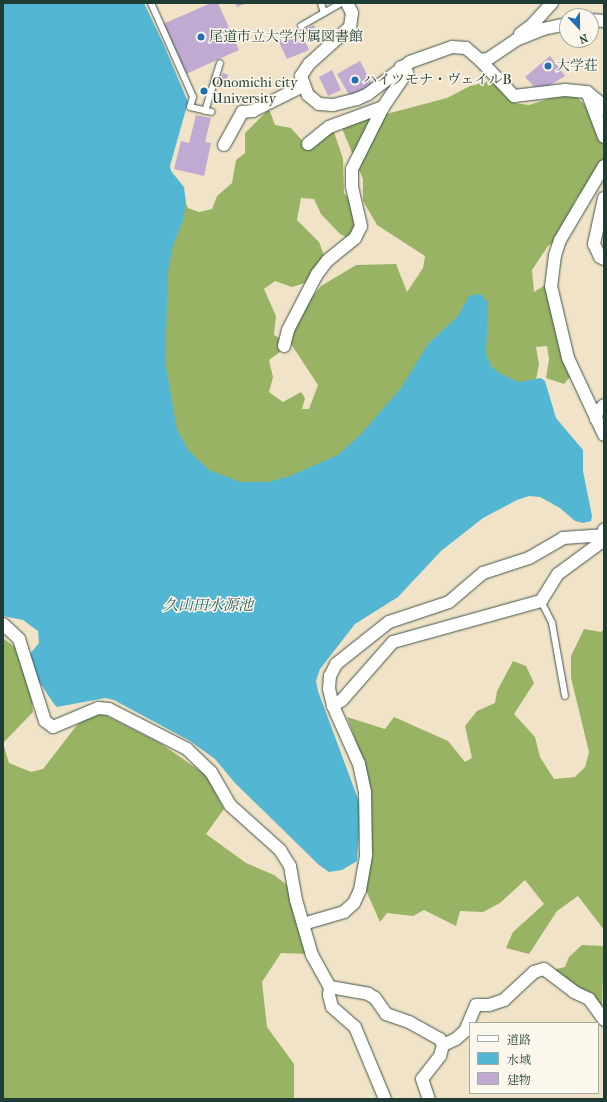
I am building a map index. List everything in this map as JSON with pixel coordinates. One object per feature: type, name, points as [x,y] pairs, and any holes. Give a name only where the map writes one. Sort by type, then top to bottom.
[{"type":"street","points":[[347,3],[352,13],[350,28],[304,71],[301,80],[308,95],[319,104],[333,105],[368,94],[401,67],[457,46],[466,48],[480,60],[514,96],[565,90],[587,92],[598,101],[604,110]]},
{"type":"street","points":[[480,60],[488,59],[516,40],[552,3]]},
{"type":"street","points":[[516,40],[544,29],[559,26]]},
{"type":"street","points":[[284,346],[288,330],[317,274],[328,260],[355,238],[361,226],[352,187],[352,169],[383,107],[407,72],[401,67]]},
{"type":"street","points":[[224,145],[242,112],[253,111],[303,86]]},
{"type":"street","points":[[587,92],[604,137]]},
{"type":"street","points":[[308,144],[329,127],[383,107]]},
{"type":"street","points":[[604,166],[560,240],[555,255],[551,286],[568,358],[604,435]]},
{"type":"street","points":[[604,198],[594,244],[600,257],[604,258]]},
{"type":"street","points":[[596,419],[597,412],[604,405]]},
{"type":"street","points":[[303,924],[344,912],[354,903],[360,890],[366,855],[365,792],[359,764],[333,706],[329,688],[330,676],[336,664],[389,622],[449,602],[483,573],[529,558],[563,538],[603,534],[600,543],[558,574],[541,601],[393,642],[342,700],[333,706]]},
{"type":"street","points":[[3,624],[19,639],[45,721],[53,727],[98,708],[109,709],[197,756],[211,772],[231,806],[280,850],[290,866],[303,924],[315,961],[330,987],[329,995],[332,1007],[355,1027],[385,1099]]},
{"type":"street","points":[[442,1045],[456,1040],[465,1031],[476,1006],[489,1005],[504,1000],[534,972],[544,969],[574,992],[588,999],[604,1020]]},
{"type":"street","points":[[330,987],[368,994],[375,998],[386,1014],[409,1022],[440,1040],[442,1045],[440,1056],[422,1079],[429,1099]]},
{"type":"lane","points":[[151,3],[193,96],[190,107],[208,111],[220,62]]},
{"type":"lane","points":[[321,3],[324,13]]},
{"type":"lane","points":[[301,26],[341,3]]},
{"type":"lane","points":[[541,601],[552,623],[565,696]]},
{"type":"green space","points":[[491,81],[515,103],[529,105],[560,95],[574,94],[604,124],[604,162],[576,199],[556,241],[548,246],[532,270],[534,292],[547,284],[556,335],[570,377],[564,384],[546,378],[549,359],[547,346],[536,347],[539,364],[536,380],[505,387],[458,316],[355,451],[251,496],[180,459],[154,337],[180,191],[188,208],[199,212],[212,209],[217,196],[232,183],[236,160],[245,153],[245,133],[269,109],[275,125],[291,128],[308,147],[334,132],[343,159],[344,193],[361,213],[359,231],[348,238],[340,234],[321,214],[314,199],[301,198],[297,220],[319,242],[325,258],[305,283],[292,287],[275,281],[264,289],[276,316],[274,335],[281,339],[280,352],[269,360],[273,377],[269,392],[283,402],[301,392],[305,398],[302,409],[309,409],[318,385],[289,341],[304,307],[321,286],[356,265],[396,264],[407,292],[423,268],[425,256],[377,225],[363,201],[363,179],[341,126],[447,98],[470,86]]},
{"type":"green space","points":[[584,629],[601,632],[604,629],[604,930],[578,896],[557,911],[529,954],[506,948],[513,932],[544,904],[525,880],[500,903],[483,912],[460,911],[456,926],[424,910],[413,916],[387,913],[380,922],[365,888],[362,758],[347,717],[385,729],[394,717],[448,741],[465,762],[472,758],[465,726],[477,711],[495,703],[497,691],[513,661],[526,666],[534,683],[514,714],[535,737],[540,757],[554,779],[575,777],[585,767],[589,752],[571,678],[571,656]]},
{"type":"green space","points":[[3,638],[16,648],[31,693],[33,712],[3,743]]},
{"type":"green space","points":[[97,711],[160,743],[206,775],[224,809],[206,834],[246,863],[274,875],[287,885],[309,954],[281,953],[262,982],[267,1027],[294,1064],[294,1099],[3,1099],[3,743],[9,763],[31,772],[43,769],[77,725]]},
{"type":"green space","points":[[582,945],[604,946],[602,1007],[552,970],[565,967],[569,957]]},
{"type":"water","name":"久山田水源池","points":[[3,3],[144,3],[163,43],[188,102],[170,166],[171,171],[184,187],[186,203],[183,221],[173,245],[168,272],[165,361],[177,430],[189,451],[209,470],[240,482],[268,482],[290,476],[338,455],[360,435],[401,388],[428,344],[458,316],[469,296],[477,294],[482,295],[488,303],[486,353],[491,366],[499,373],[518,382],[541,378],[545,381],[556,418],[583,450],[583,471],[592,516],[591,521],[583,523],[575,521],[560,508],[540,497],[529,496],[517,500],[483,518],[441,551],[398,597],[355,624],[320,669],[316,681],[318,691],[361,807],[357,861],[342,870],[329,872],[319,865],[235,783],[215,759],[190,741],[114,700],[105,698],[57,707],[38,680],[30,654],[39,643],[38,631],[23,620],[3,616]]},
{"type":"building","name":"尾道市立大学付属図書館","points":[[211,3],[218,3],[239,50],[186,74],[163,24]]},
{"type":"building","points":[[235,3],[247,3],[237,7]]},
{"type":"building","points":[[314,25],[316,30],[304,35],[302,30]]},
{"type":"building","points":[[300,30],[309,50],[287,59],[278,40]]},
{"type":"building","name":"大学荘","points":[[550,56],[565,76],[539,92],[525,77]]},
{"type":"building","name":"ハイツモナ・ヴェイルB","points":[[360,61],[373,86],[351,98],[337,74]]},
{"type":"building","points":[[332,70],[341,90],[328,96],[319,77]]},
{"type":"building","points":[[223,73],[228,75],[226,81],[220,79]]},
{"type":"building","points":[[196,115],[211,118],[205,142],[211,143],[204,176],[174,169],[181,141],[189,143]]},
{"type":"place","name":"尾道市立大学付属図書館","points":[[201,37]]},
{"type":"place","name":"大学荘","points":[[548,66]]},
{"type":"place","name":"ハイツモナ・ヴェイルB","points":[[355,80]]},
{"type":"place","name":"Onomichi city University","points":[[204,91]]}]
